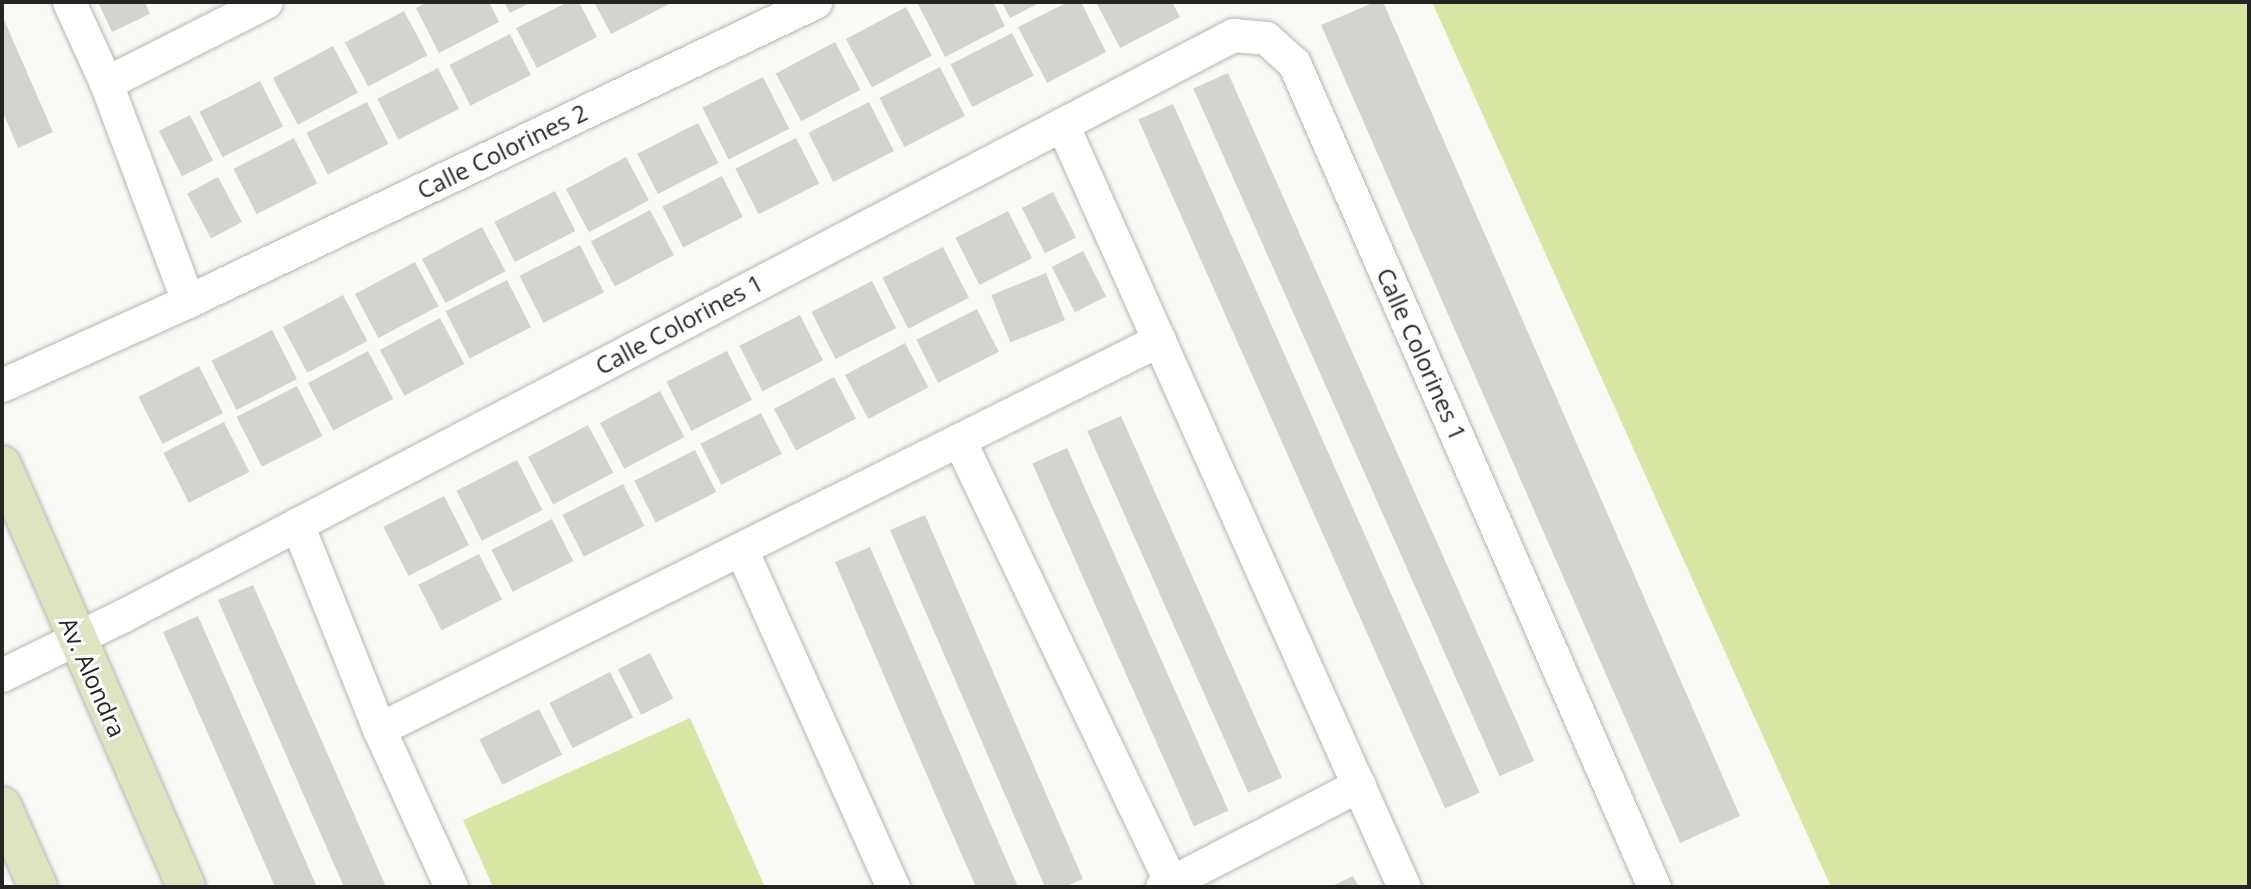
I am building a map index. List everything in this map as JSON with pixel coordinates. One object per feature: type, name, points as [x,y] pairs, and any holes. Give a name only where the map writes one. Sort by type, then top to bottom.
[{"type":"main road","name":"Av. Alondra","points":[[2,465],[186,887]]},
{"type":"main road","points":[[2,806],[38,887]]},
{"type":"street","points":[[69,2],[106,83],[188,301]]},
{"type":"street","points":[[106,83],[266,2]]},
{"type":"street","name":"Calle Colorines 2","points":[[4,385],[188,301],[815,2]]},
{"type":"street","name":"Calle Colorines 1","points":[[2,675],[122,616],[1233,35],[1266,38],[1294,63],[1654,887]]},
{"type":"street","points":[[1062,124],[1404,887]]},
{"type":"street","points":[[379,729],[1159,340]]},
{"type":"street","points":[[959,440],[1167,885],[1359,785]]},
{"type":"street","points":[[297,524],[379,729],[450,887]]},
{"type":"street","points":[[741,549],[893,887]]},
{"type":"green space","points":[[1432,2],[2249,2],[2249,887],[1831,887]]},
{"type":"green space","points":[[690,718],[765,887],[493,887],[463,820]]},
{"type":"building","points":[[98,2],[145,2],[150,14],[112,32]]},
{"type":"building","points":[[427,2],[489,2],[499,22],[439,53],[416,8]]},
{"type":"building","points":[[504,2],[532,2],[510,13]]},
{"type":"building","points":[[568,2],[579,2],[597,37],[537,68],[516,28]]},
{"type":"building","points":[[594,2],[673,2],[611,34]]},
{"type":"building","points":[[993,2],[1005,26],[945,57],[918,4]]},
{"type":"building","points":[[1002,2],[1041,2],[1010,18]]},
{"type":"building","points":[[1068,2],[1081,2],[1106,52],[1047,83],[1018,27]]},
{"type":"building","points":[[1096,2],[1172,2],[1180,17],[1120,48]]},
{"type":"building","points":[[1375,2],[1383,2],[1740,816],[1680,843],[1321,25]]},
{"type":"building","points":[[906,7],[932,56],[872,87],[846,39]]},
{"type":"building","points":[[404,11],[427,55],[368,87],[345,42]]},
{"type":"building","points":[[2,15],[53,132],[18,148],[2,110]]},
{"type":"building","points":[[1012,33],[1034,76],[972,107],[951,64]]},
{"type":"building","points":[[510,34],[531,75],[470,106],[449,65]]},
{"type":"building","points":[[835,42],[860,90],[801,121],[776,73]]},
{"type":"building","points":[[333,46],[358,93],[298,125],[273,78]]},
{"type":"building","points":[[940,67],[965,116],[904,147],[879,98]]},
{"type":"building","points":[[438,68],[459,109],[398,140],[377,99]]},
{"type":"building","points":[[1228,73],[1534,761],[1500,776],[1193,88]]},
{"type":"building","points":[[763,77],[789,129],[729,160],[702,108]]},
{"type":"building","points":[[260,81],[283,126],[223,157],[199,112]]},
{"type":"building","points":[[367,102],[388,144],[328,175],[306,133]]},
{"type":"building","points":[[869,102],[894,151],[833,182],[808,133]]},
{"type":"building","points":[[1173,104],[1480,793],[1445,808],[1138,119]]},
{"type":"building","points":[[190,115],[213,160],[182,176],[159,131]]},
{"type":"building","points":[[698,123],[718,163],[658,194],[637,154]]},
{"type":"building","points":[[294,138],[317,183],[257,214],[233,169]]},
{"type":"building","points":[[796,138],[819,183],[759,214],[735,169]]},
{"type":"building","points":[[626,157],[649,200],[589,232],[566,189]]},
{"type":"building","points":[[722,176],[743,217],[683,247],[662,206]]},
{"type":"building","points":[[218,177],[242,222],[211,238],[187,193]]},
{"type":"building","points":[[555,191],[575,231],[515,262],[494,222]]},
{"type":"building","points":[[1053,192],[1076,237],[1045,253],[1022,208]]},
{"type":"building","points":[[650,210],[674,255],[615,286],[591,241]]},
{"type":"building","points":[[1008,211],[1032,258],[979,285],[955,238]]},
{"type":"building","points":[[482,227],[505,271],[445,303],[422,259]]},
{"type":"building","points":[[580,245],[604,292],[543,323],[519,276]]},
{"type":"building","points":[[943,247],[969,298],[908,329],[882,278]]},
{"type":"building","points":[[1083,251],[1106,296],[1075,312],[1052,267]]},
{"type":"building","points":[[415,262],[438,306],[378,338],[355,294]]},
{"type":"building","points":[[1046,273],[1065,320],[1010,342],[991,295]]},
{"type":"building","points":[[507,280],[531,327],[470,359],[446,311]]},
{"type":"building","points":[[872,281],[896,328],[835,359],[811,312]]},
{"type":"building","points":[[343,295],[367,341],[307,373],[283,327]]},
{"type":"building","points":[[977,309],[999,352],[938,383],[916,340]]},
{"type":"building","points":[[800,315],[823,360],[763,391],[739,346]]},
{"type":"building","points":[[440,318],[464,364],[404,396],[380,350]]},
{"type":"building","points":[[272,330],[297,379],[236,410],[211,361]]},
{"type":"building","points":[[905,343],[928,387],[868,419],[845,375]]},
{"type":"building","points":[[368,351],[393,399],[333,431],[308,383]]},
{"type":"building","points":[[727,351],[752,400],[691,431],[666,382]]},
{"type":"building","points":[[199,366],[223,413],[162,444],[138,397]]},
{"type":"building","points":[[834,377],[856,418],[796,450],[774,409]]},
{"type":"building","points":[[297,386],[322,436],[262,467],[236,417]]},
{"type":"building","points":[[660,391],[684,437],[624,469],[600,423]]},
{"type":"building","points":[[761,413],[782,454],[721,485],[700,444]]},
{"type":"building","points":[[1121,416],[1282,778],[1248,793],[1087,431]]},
{"type":"building","points":[[224,422],[249,472],[189,503],[163,453]]},
{"type":"building","points":[[588,425],[613,473],[553,505],[528,457]]},
{"type":"building","points":[[1067,448],[1228,811],[1194,826],[1032,463]]},
{"type":"building","points":[[695,450],[716,492],[656,523],[634,481]]},
{"type":"building","points":[[517,460],[542,510],[482,541],[456,491]]},
{"type":"building","points":[[623,484],[644,526],[584,557],[562,515]]},
{"type":"building","points":[[444,496],[469,545],[408,576],[383,527]]},
{"type":"building","points":[[925,515],[1083,879],[1064,887],[1045,887],[890,530]]},
{"type":"building","points":[[552,519],[573,561],[513,592],[491,550]]},
{"type":"building","points":[[870,547],[1018,887],[976,887],[945,817],[835,562]]},
{"type":"building","points":[[479,554],[502,599],[442,630],[418,585]]},
{"type":"building","points":[[253,585],[386,887],[344,887],[218,600]]},
{"type":"building","points":[[198,616],[317,887],[275,887],[163,632]]},
{"type":"building","points":[[650,653],[673,698],[641,715],[618,669]]},
{"type":"building","points":[[610,672],[633,717],[573,748],[549,703]]},
{"type":"building","points":[[539,709],[562,754],[502,785],[479,739]]},
{"type":"building","points":[[1353,876],[1359,887],[1330,887]]}]
